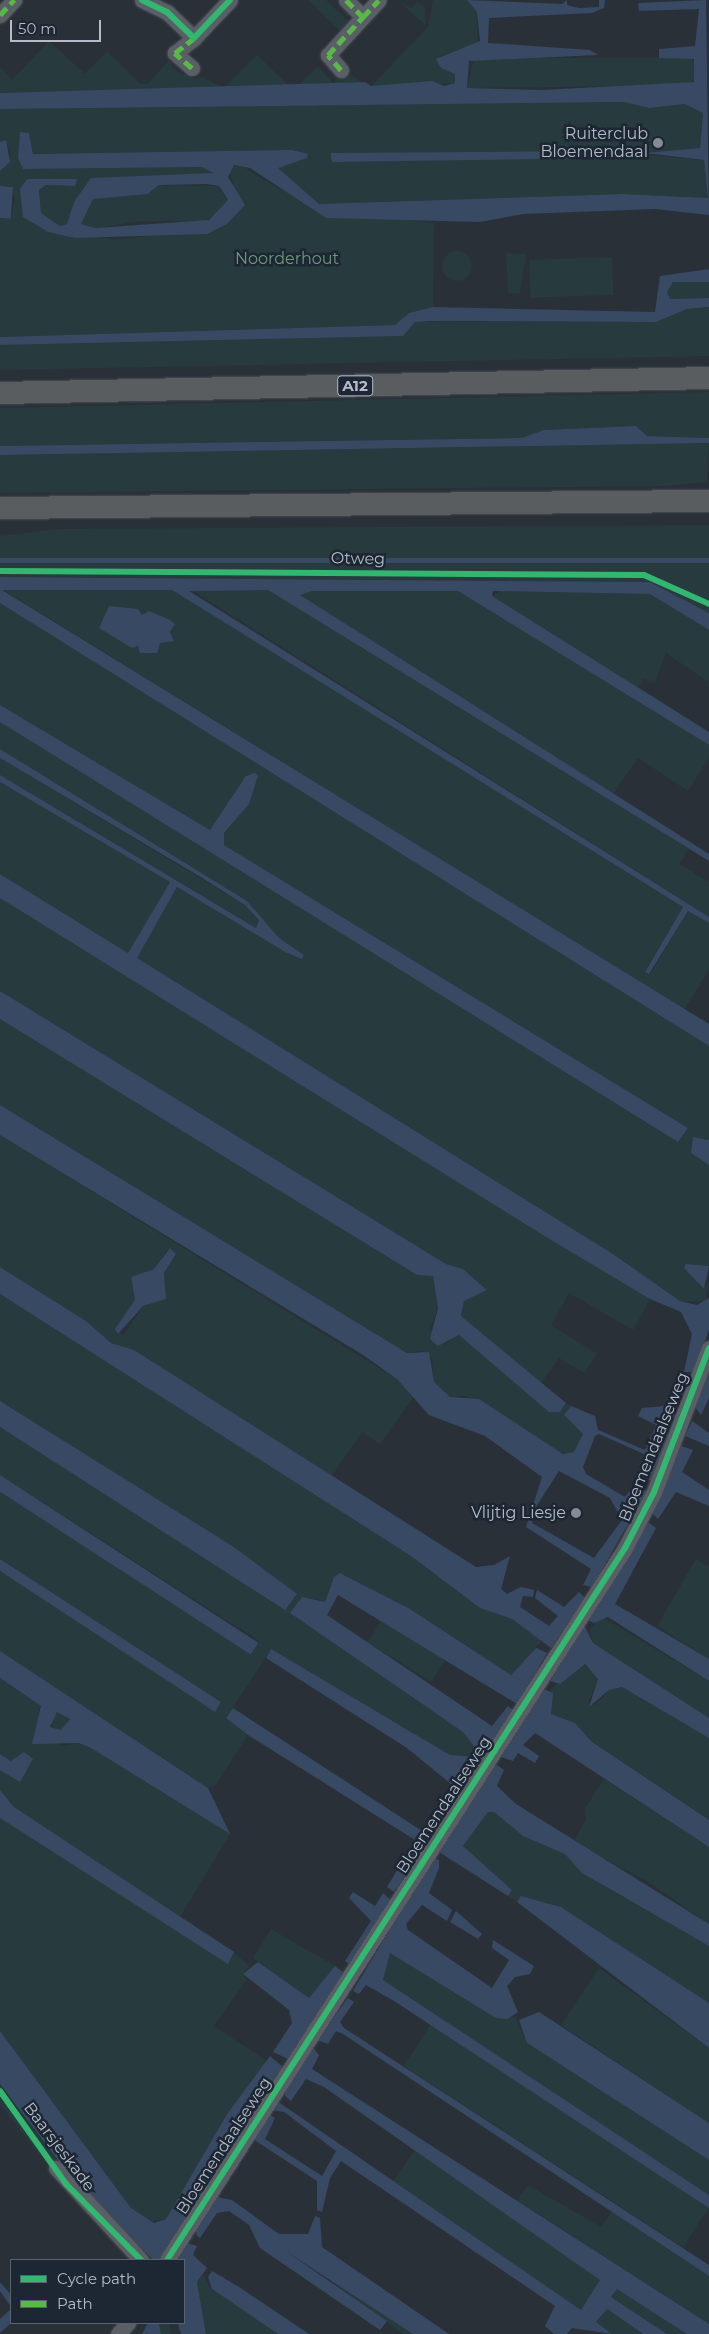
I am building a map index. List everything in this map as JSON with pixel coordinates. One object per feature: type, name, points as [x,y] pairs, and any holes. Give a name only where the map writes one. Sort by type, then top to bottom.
[{"type":"highway","name":"A12","points":[[0,393],[709,378]]},
{"type":"highway","points":[[0,508],[709,501]]},
{"type":"street","points":[[0,15],[14,0]]},
{"type":"street","points":[[142,0],[167,12],[194,38]]},
{"type":"street","points":[[192,68],[175,53],[194,38],[230,0]]},
{"type":"street","points":[[346,0],[363,16]]},
{"type":"street","points":[[341,70],[328,54],[379,0]]},
{"type":"street","name":"Bloemendaalseweg","points":[[168,2259],[625,1548],[654,1492],[709,1348]]},
{"type":"street","name":"Baarsjeskade","points":[[56,2168],[140,2259]]},
{"type":"street","points":[[118,2334],[127,2324]]},
{"type":"green space","points":[[308,0],[326,0],[348,21],[340,31]]},
{"type":"green space","points":[[398,0],[411,8],[417,1],[425,7],[425,25]]},
{"type":"green space","points":[[433,0],[467,0],[477,12],[478,45],[439,56],[455,73],[455,83],[371,86],[428,27]]},
{"type":"green space","points":[[49,41],[85,74],[107,51],[140,84],[148,84],[169,60],[174,70],[195,79],[202,77],[224,88],[0,93],[0,67],[12,80]]},
{"type":"green space","points":[[257,55],[289,86],[224,88]]},
{"type":"green space","points":[[474,58],[692,58],[697,77],[690,83],[669,86],[467,88]]},
{"type":"green space","points":[[318,66],[333,83],[300,84]]},
{"type":"green space","points":[[345,70],[361,82],[333,83]]},
{"type":"green space","name":"Noorderhout","points":[[625,102],[649,108],[685,104],[703,113],[700,148],[646,155],[704,160],[708,198],[623,194],[319,204],[277,168],[288,163],[292,150],[33,154],[29,133],[18,158],[23,169],[202,167],[213,170],[212,176],[91,178],[67,224],[60,226],[41,213],[39,190],[46,185],[75,186],[27,179],[23,217],[48,232],[116,239],[216,230],[227,224],[233,184],[229,169],[241,165],[279,189],[331,211],[434,223],[433,307],[409,313],[395,325],[0,337],[0,218],[10,219],[15,201],[11,186],[0,186],[0,171],[11,158],[10,149],[0,142],[0,109]]},
{"type":"green space","points":[[159,185],[218,186],[228,202],[220,213],[204,221],[143,221],[95,228],[81,224],[92,199],[151,193]]},
{"type":"green space","points":[[457,251],[463,252],[471,260],[471,272],[463,280],[457,281],[451,280],[443,272],[442,266],[443,260],[451,252]]},
{"type":"green space","points":[[506,253],[526,254],[520,293],[508,293]]},
{"type":"green space","points":[[612,257],[613,295],[530,298],[529,260]]},
{"type":"green space","points":[[673,282],[709,282],[709,298],[670,299],[667,292]]},
{"type":"green space","points":[[709,307],[709,356],[0,370],[0,345],[403,336],[415,322],[656,322],[687,309]]},
{"type":"green space","points":[[709,392],[709,438],[647,436],[636,426],[545,430],[522,438],[0,446],[0,408]]},
{"type":"green space","points":[[709,443],[707,482],[663,486],[0,493],[0,455]]},
{"type":"green space","points":[[709,525],[709,558],[0,558],[0,536],[58,529]]},
{"type":"green space","points":[[0,563],[709,563],[709,613],[650,582],[0,577]]},
{"type":"green space","points":[[2,589],[172,590],[683,907],[645,971],[650,974],[688,910],[709,923],[709,970],[684,1010]],"holes":[[[109,606],[175,624],[167,643],[160,643],[149,653],[99,628]]]},
{"type":"green space","points":[[190,589],[268,590],[689,849],[679,864],[709,882],[709,917]]},
{"type":"green space","points":[[301,591],[458,591],[709,745],[709,757],[688,791],[638,758],[612,795],[303,599]]},
{"type":"green space","points":[[501,591],[650,594],[709,630],[709,682],[666,653],[655,682],[643,679],[638,688],[492,596]]},
{"type":"green space","points":[[0,603],[709,1046],[709,1140],[704,1138],[691,1153],[709,1165],[709,1266],[686,1264],[699,1286],[704,1289],[709,1282],[705,1302],[680,1301],[613,1254],[136,958],[177,887],[285,952],[304,955],[279,938],[247,901],[0,749],[0,722],[678,1142],[688,1128],[224,845],[224,833],[249,804],[258,777],[228,805],[210,830],[0,705]]},
{"type":"green space","points":[[0,758],[245,905],[259,920],[257,928],[0,775]]},
{"type":"green space","points":[[0,782],[170,882],[128,953],[0,874]]},
{"type":"green space","points":[[0,898],[650,1299],[633,1330],[569,1293],[551,1325],[597,1354],[584,1373],[559,1358],[541,1383],[461,1316],[464,1301],[487,1290],[463,1269],[446,1264],[0,991]]},
{"type":"green space","points":[[0,1019],[417,1275],[433,1276],[438,1308],[430,1329],[445,1344],[459,1335],[468,1340],[560,1412],[566,1403],[571,1406],[564,1415],[584,1434],[574,1452],[569,1455],[554,1449],[467,1396],[450,1397],[434,1382],[432,1358],[423,1351],[407,1353],[0,1105]]},
{"type":"green space","points":[[0,1135],[397,1379],[414,1396],[380,1444],[362,1432],[331,1477],[134,1350],[111,1343],[86,1321],[0,1267]],"holes":[[[169,1248],[176,1254],[164,1273],[166,1299],[143,1306],[123,1335],[116,1329],[135,1300],[131,1277],[154,1269]]]},
{"type":"green space","points":[[0,1294],[411,1556],[480,1608],[512,1619],[542,1641],[511,1675],[410,1609],[340,1573],[330,1586],[325,1602],[309,1598],[290,1613],[463,1732],[478,1752],[474,1758],[450,1755],[271,1649],[226,1718],[248,1735],[216,1784],[208,1788],[0,1651],[0,1571],[215,1711],[221,1702],[0,1559],[0,1489],[252,1651],[259,1641],[0,1475],[0,1427],[285,1609],[296,1594],[234,1547],[0,1401]]},
{"type":"green space","points":[[696,1559],[709,1567],[709,1659],[657,1626]]},
{"type":"green space","points":[[602,1617],[709,1681],[709,1718],[593,1643],[590,1629]]},
{"type":"green space","points":[[382,1619],[446,1659],[431,1682],[368,1642]]},
{"type":"green space","points":[[580,1664],[592,1669],[598,1679],[588,1703],[595,1705],[609,1690],[622,1687],[709,1738],[709,1820],[592,1742],[575,1723],[550,1714],[550,1690]]},
{"type":"green space","points":[[0,1678],[41,1706],[38,1715],[61,1746],[79,1743],[91,1748],[230,1834],[180,1917],[14,1807],[0,1790],[0,1770],[20,1782],[11,1761],[0,1754]]},
{"type":"green space","points":[[60,1712],[66,1715],[69,1721],[66,1727],[60,1730],[54,1727],[51,1721],[54,1715]]},
{"type":"green space","points":[[604,1779],[709,1847],[709,1924],[650,1883],[574,1842],[586,1819],[584,1810]]},
{"type":"green space","points":[[488,1812],[494,1812],[523,1836],[565,1854],[607,1888],[709,1946],[709,2003],[561,1907],[522,1896],[517,1902],[508,1896],[512,1890],[463,1846]]},
{"type":"green space","points":[[0,1818],[228,1963],[234,1952],[249,1966],[243,1974],[247,1979],[214,2026],[267,2061],[227,2114],[166,2219],[147,2222],[131,2208],[0,2031]]},
{"type":"green space","points":[[271,1929],[335,1966],[315,1995],[309,1999],[253,1958]]},
{"type":"green space","points":[[390,1953],[508,2019],[515,2016],[527,2043],[709,2160],[709,2195],[388,1985],[383,1980]]},
{"type":"green space","points":[[599,1968],[709,2048],[709,2123],[561,2025]]},
{"type":"green space","points":[[431,2024],[709,2205],[683,2247],[404,2066]]},
{"type":"green space","points":[[0,2084],[70,2176],[152,2259],[145,2259],[57,2167]]},
{"type":"green space","points":[[0,2096],[58,2176],[58,2179],[0,2104]]},
{"type":"green space","points":[[415,2150],[588,2268],[600,2280],[581,2310],[393,2181]]},
{"type":"green space","points":[[528,2185],[601,2227],[612,2211],[709,2276],[709,2324],[517,2200]]},
{"type":"green space","points":[[286,2248],[413,2334],[403,2334]]},
{"type":"green space","points":[[203,2275],[212,2289],[278,2334],[206,2334],[197,2282]]},
{"type":"green space","points":[[617,2289],[687,2334],[667,2334],[611,2297]]},
{"type":"green space","points":[[607,2309],[643,2334],[612,2334],[596,2322]]},
{"type":"green space","points":[[159,2324],[169,2324],[171,2334],[161,2334]]},
{"type":"water","points":[[467,0],[562,4],[567,0],[567,5],[579,8],[599,7],[599,0],[605,0],[604,8],[592,13],[489,18],[488,43],[590,50],[598,55],[469,61],[467,88],[542,90],[694,82],[694,59],[659,58],[659,49],[695,46],[699,9],[639,11],[638,3],[706,0],[709,215],[655,209],[523,214],[480,222],[326,218],[250,168],[234,165],[228,177],[245,205],[227,224],[207,234],[75,238],[48,232],[23,217],[20,189],[27,179],[77,179],[75,186],[46,185],[39,190],[41,213],[60,226],[67,224],[74,202],[91,178],[214,173],[202,167],[23,169],[18,158],[20,132],[29,133],[33,154],[292,150],[308,154],[307,158],[278,168],[319,204],[623,194],[708,198],[704,160],[645,153],[700,148],[703,113],[685,104],[649,108],[624,102],[0,109],[0,93],[365,82],[371,86],[432,81],[444,86],[455,83],[455,74],[441,68],[436,59],[480,41],[477,12]],"holes":[[[207,184],[219,186],[228,200],[209,220],[95,228],[81,224],[93,199],[148,194],[159,185]]]},
{"type":"water","points":[[6,140],[10,162],[0,171],[0,142]]},
{"type":"water","points":[[605,151],[605,158],[332,162],[331,158],[331,153]]},
{"type":"water","points":[[0,186],[13,187],[11,219],[0,218]]},
{"type":"water","points":[[709,269],[709,282],[673,282],[667,292],[670,299],[709,298],[709,307],[687,309],[656,322],[433,321],[415,322],[403,336],[0,345],[0,337],[395,325],[409,313],[433,307],[655,312],[660,276]]},
{"type":"water","points":[[636,426],[647,436],[709,438],[709,443],[0,455],[0,446],[522,438],[544,430]]},
{"type":"water","points":[[0,558],[709,558],[709,563],[0,563]]},
{"type":"water","points":[[0,577],[650,582],[709,613],[709,630],[650,594],[493,591],[492,596],[709,732],[709,745],[458,591],[312,591],[300,595],[709,854],[709,861],[268,590],[189,591],[709,917],[709,923],[688,911],[649,974],[645,972],[683,907],[172,590],[2,590],[709,1024],[709,1046],[0,603]]},
{"type":"water","points":[[109,606],[138,609],[142,615],[149,611],[168,619],[175,624],[170,632],[174,641],[160,643],[157,653],[140,653],[138,646],[132,648],[99,628]]},
{"type":"water","points":[[0,705],[210,830],[246,776],[255,773],[258,776],[249,804],[224,833],[224,845],[688,1128],[678,1142],[0,722]]},
{"type":"water","points":[[0,749],[247,901],[279,938],[304,955],[302,959],[285,952],[177,887],[137,958],[613,1254],[680,1301],[697,1305],[709,1298],[709,1330],[694,1372],[684,1372],[692,1334],[681,1312],[650,1299],[543,1235],[0,898],[0,874],[128,953],[170,882],[0,782],[0,775],[256,928],[259,920],[245,905],[199,876],[0,758]]},
{"type":"water","points":[[0,991],[446,1264],[463,1269],[487,1290],[464,1301],[461,1316],[566,1403],[560,1412],[549,1412],[459,1335],[438,1346],[430,1339],[438,1308],[433,1276],[417,1275],[0,1019]]},
{"type":"water","points":[[0,1105],[407,1353],[429,1352],[434,1382],[450,1397],[479,1399],[563,1454],[574,1452],[583,1434],[564,1415],[571,1406],[595,1416],[598,1430],[645,1450],[656,1425],[638,1416],[642,1408],[664,1406],[676,1382],[686,1380],[652,1481],[638,1477],[644,1454],[599,1434],[595,1436],[583,1467],[586,1474],[625,1497],[635,1485],[647,1491],[592,1587],[583,1585],[591,1569],[526,1527],[542,1477],[485,1436],[429,1415],[397,1379],[363,1355],[0,1135]],"holes":[[[559,1471],[610,1498],[622,1520],[594,1558],[532,1523],[534,1510]]]},
{"type":"water","points":[[693,1137],[709,1140],[709,1165],[691,1153]]},
{"type":"water","points":[[170,1248],[176,1254],[164,1273],[166,1299],[143,1306],[118,1334],[115,1329],[135,1300],[131,1277],[154,1269]]},
{"type":"water","points":[[686,1264],[709,1266],[704,1289],[684,1268]]},
{"type":"water","points":[[0,1267],[86,1321],[111,1343],[134,1350],[476,1567],[494,1565],[510,1556],[501,1589],[507,1594],[521,1587],[534,1590],[533,1597],[523,1596],[520,1607],[549,1626],[558,1616],[535,1598],[537,1590],[564,1607],[579,1592],[585,1598],[551,1648],[512,1619],[480,1608],[411,1556],[0,1294]]},
{"type":"water","points":[[709,1368],[709,1398],[701,1415],[695,1407]]},
{"type":"water","points":[[0,1401],[234,1547],[297,1594],[285,1610],[0,1427]]},
{"type":"water","points":[[692,1421],[709,1433],[709,1446],[685,1436]]},
{"type":"water","points":[[681,1446],[693,1450],[682,1472],[709,1490],[709,1506],[676,1492],[658,1519],[652,1513]]},
{"type":"water","points":[[0,1475],[258,1643],[251,1654],[0,1492]]},
{"type":"water","points":[[648,1522],[656,1528],[615,1604],[709,1659],[709,1681],[608,1617],[594,1623],[588,1620]]},
{"type":"water","points":[[0,1559],[221,1702],[215,1712],[0,1571]]},
{"type":"water","points":[[340,1573],[410,1609],[511,1675],[536,1648],[547,1653],[517,1704],[338,1595],[327,1615],[492,1726],[508,1706],[513,1710],[486,1755],[479,1753],[463,1732],[290,1613],[302,1597],[325,1602],[334,1577]]},
{"type":"water","points":[[584,1625],[593,1643],[709,1718],[709,1738],[622,1687],[609,1690],[589,1707],[598,1679],[585,1664],[560,1684],[550,1681]]},
{"type":"water","points":[[271,1649],[450,1755],[475,1757],[480,1765],[466,1785],[457,1789],[407,1748],[266,1658]]},
{"type":"water","points":[[0,1651],[208,1788],[230,1834],[91,1748],[79,1743],[32,1744],[41,1706],[0,1678]],"holes":[[[57,1712],[70,1719],[61,1730],[50,1727]]]},
{"type":"water","points":[[542,1688],[553,1693],[551,1714],[575,1723],[592,1742],[709,1820],[709,1847],[535,1733],[523,1745],[539,1756],[535,1763],[518,1753],[513,1761],[501,1757]]},
{"type":"water","points":[[233,1708],[422,1831],[446,1795],[452,1800],[451,1808],[420,1848],[413,1844],[415,1840],[248,1735],[226,1718]]},
{"type":"water","points":[[24,1752],[33,1759],[20,1782],[0,1770],[0,1754],[11,1761]]},
{"type":"water","points":[[494,1763],[504,1770],[497,1786],[516,1804],[709,1924],[709,1946],[582,1873],[565,1854],[523,1836],[494,1812],[488,1812],[463,1846],[512,1890],[508,1896],[439,1852]]},
{"type":"water","points":[[0,1790],[14,1807],[234,1952],[228,1964],[0,1818]]},
{"type":"water","points":[[410,1849],[420,1855],[394,1892],[387,1887]]},
{"type":"water","points":[[433,1858],[439,1860],[439,1868],[429,1893],[452,1910],[447,1921],[422,1905],[406,1924],[408,1930],[492,1988],[509,1960],[492,1948],[493,1940],[534,1966],[530,1974],[515,1977],[507,1986],[518,2012],[508,2019],[496,2018],[390,1953],[383,1980],[709,2195],[709,2208],[394,2001],[366,1985],[359,1994],[353,1991]]},
{"type":"water","points":[[353,1892],[375,1906],[383,1893],[392,1901],[349,1964],[345,1961],[371,1921],[349,1898]]},
{"type":"water","points":[[521,1896],[561,1907],[709,2003],[709,2048],[517,1902]]},
{"type":"water","points":[[456,1911],[482,1934],[478,1939],[450,1922]]},
{"type":"water","points":[[258,1962],[309,1998],[335,1966],[344,1973],[290,2060],[273,2052],[292,2023],[289,2010],[243,1974]]},
{"type":"water","points":[[348,1998],[354,2002],[340,2022],[344,2028],[709,2265],[709,2276],[343,2034],[336,2031],[328,2044],[317,2040]]},
{"type":"water","points":[[539,2012],[709,2123],[709,2160],[527,2043],[519,2020]]},
{"type":"water","points":[[0,2031],[131,2208],[154,2223],[166,2219],[227,2114],[270,2056],[284,2068],[164,2259],[152,2259],[70,2176],[0,2084]]},
{"type":"water","points":[[312,2046],[319,2055],[312,2069],[709,2324],[709,2334],[687,2334],[617,2289],[611,2297],[667,2334],[643,2334],[607,2309],[596,2322],[612,2334],[572,2328],[567,2334],[554,2334],[545,2326],[555,2306],[341,2161],[330,2178],[322,2212],[317,2210],[317,2181],[253,2139],[270,2115],[275,2118],[265,2139],[322,2176],[336,2151],[284,2112],[273,2110],[277,2101],[581,2310],[600,2280],[324,2087],[306,2079],[291,2101],[286,2097],[283,2091]]},
{"type":"water","points":[[217,2197],[232,2200],[279,2234],[308,2234],[315,2216],[320,2218],[322,2247],[449,2334],[413,2334],[284,2250],[387,2321],[380,2330],[260,2248],[249,2225],[229,2211],[217,2213],[200,2238],[195,2230]]},
{"type":"water","points":[[187,2243],[197,2246],[193,2255],[207,2268],[197,2282],[206,2334],[181,2334],[178,2324],[185,2324],[185,2259],[179,2259]]},
{"type":"water","points":[[212,2271],[309,2334],[278,2334],[212,2289],[208,2277]]},
{"type":"water","points":[[0,2282],[10,2294],[10,2306],[0,2291]]},
{"type":"water","points":[[10,2310],[10,2324],[0,2333],[0,2319]]},
{"type":"water","points":[[147,2324],[159,2324],[161,2334],[142,2334]]},
{"type":"marked path","points":[[0,15],[14,0]]},
{"type":"marked path","points":[[346,0],[363,17],[379,0]]},
{"type":"marked path","points":[[341,70],[328,55],[363,17]]},
{"type":"marked path","points":[[192,68],[175,53],[194,38]]},
{"type":"cycle path","points":[[142,0],[167,12],[194,38],[230,0]]},
{"type":"cycle path","name":"Otweg","points":[[0,571],[644,575],[709,604]]},
{"type":"cycle path","points":[[168,2259],[625,1548],[654,1492],[709,1348]]},
{"type":"cycle path","points":[[0,2091],[66,2184],[140,2259]]},
{"type":"place","name":"Ruiterclub Bloemendaal","points":[[658,143]]},
{"type":"place","name":"Vlijtig Liesje","points":[[576,1513]]}]
